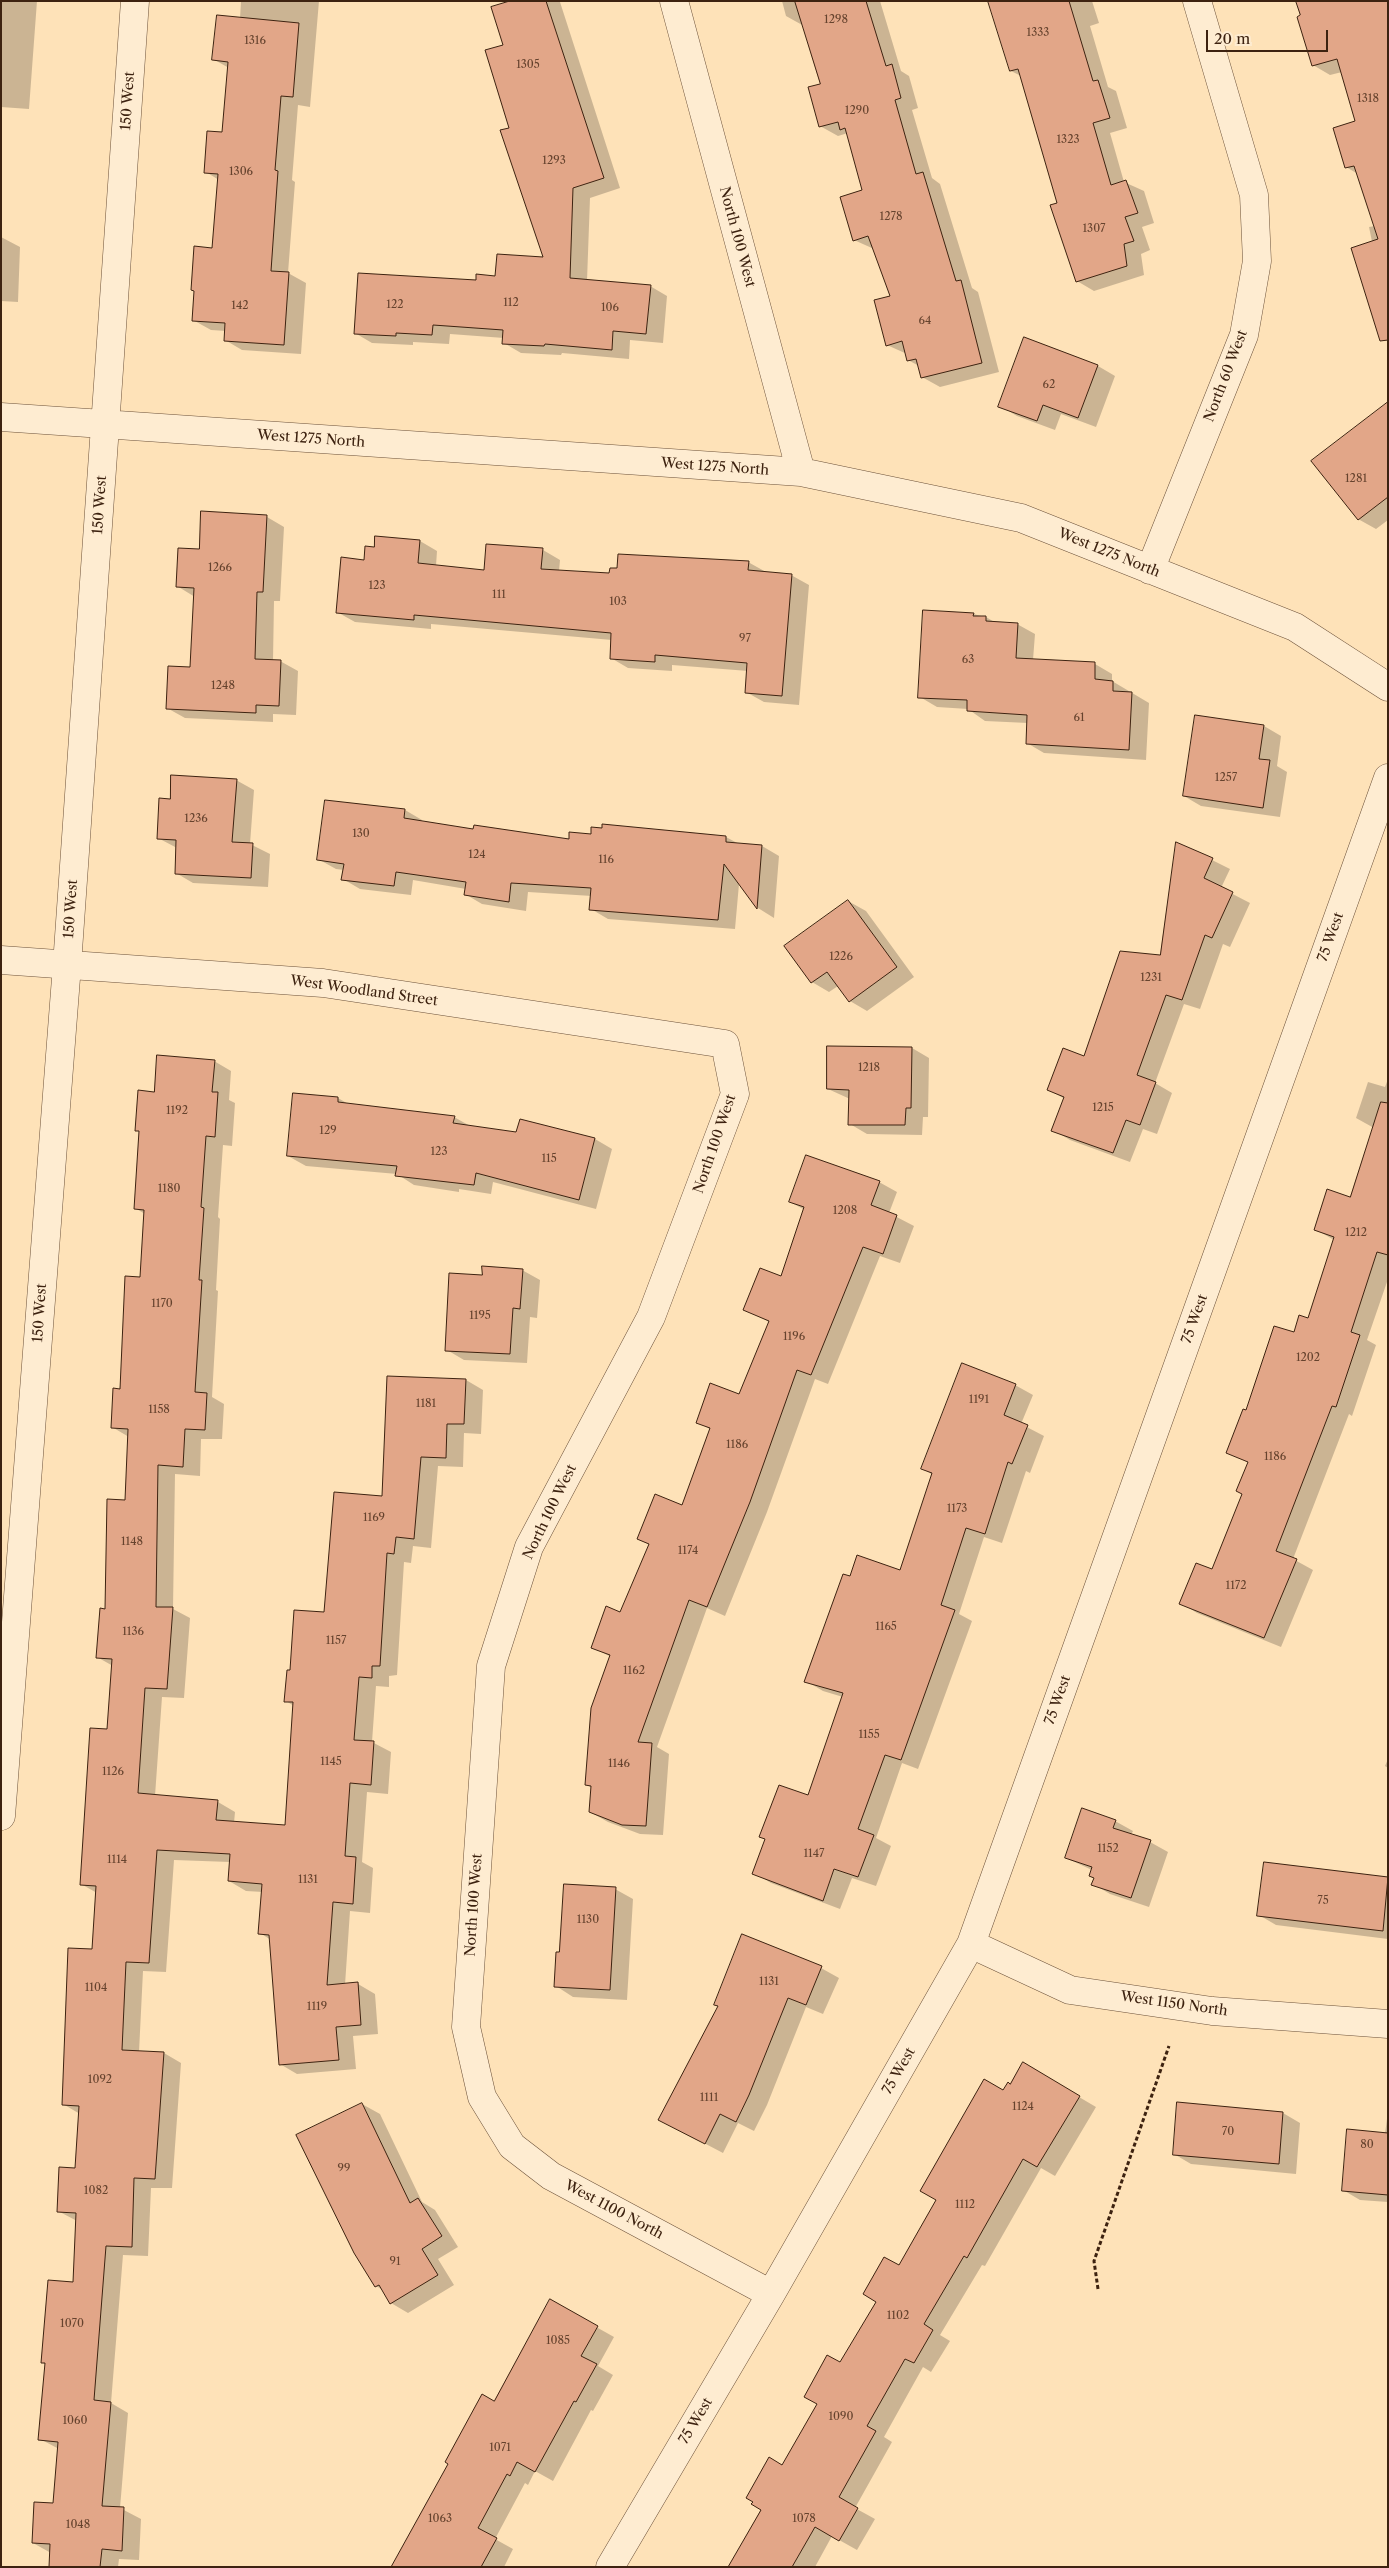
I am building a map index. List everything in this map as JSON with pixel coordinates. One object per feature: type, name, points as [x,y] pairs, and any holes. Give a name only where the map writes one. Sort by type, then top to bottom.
[{"type":"street","name":"150 West","points":[[1,1816],[67,965],[135,1]]},
{"type":"street","name":"North 100 West","points":[[674,1],[801,472]]},
{"type":"street","name":"North 60 West","points":[[1150,570],[1244,335],[1257,262],[1254,195],[1197,1]]},
{"type":"street","name":"West 1275 North","points":[[1,417],[801,472],[1022,518],[1295,627],[1388,687]]},
{"type":"street","name":"75 West","points":[[610,2567],[771,2294],[971,1944],[1388,778]]},
{"type":"street","name":"West Woodland Street","points":[[1,960],[323,983],[725,1044]]},
{"type":"street","name":"North 100 West","points":[[482,2097],[466,2027],[491,1666],[530,1547],[651,1317],[735,1094],[725,1044]]},
{"type":"street","name":"West 1150 North","points":[[971,1944],[1070,1990],[1212,2011],[1388,2024]]},
{"type":"street","name":"West 1100 North","points":[[482,2097],[512,2146],[551,2176],[771,2294]]},
{"type":"path","points":[[1098,2289],[1094,2261],[1169,2046]]},
{"type":"building","points":[[510,1],[546,1],[604,178],[573,188],[570,278],[651,285],[646,334],[613,331],[612,350],[545,344],[544,346],[502,344],[503,330],[433,325],[432,335],[396,333],[396,336],[354,334],[358,273],[476,280],[476,274],[495,276],[497,254],[543,257],[500,130],[509,128],[485,50],[503,45],[491,7]]},
{"type":"building","points":[[795,1],[866,1],[886,66],[892,64],[901,98],[895,100],[916,174],[923,172],[956,281],[961,280],[982,363],[921,378],[916,359],[907,361],[902,341],[886,346],[874,300],[890,296],[868,236],[853,241],[840,197],[862,190],[845,128],[840,130],[838,122],[819,127],[808,87],[820,84]]},
{"type":"building","points":[[988,1],[1069,1],[1093,81],[1098,80],[1110,118],[1093,123],[1111,185],[1126,180],[1138,213],[1125,217],[1134,241],[1124,244],[1127,266],[1076,282],[1050,205],[1057,203],[1018,69],[1010,71]]},
{"type":"building","points":[[1296,1],[1388,1],[1388,340],[1380,341],[1351,248],[1378,239],[1354,166],[1345,168],[1333,128],[1355,121],[1337,59],[1312,66],[1297,17],[1300,15]]},
{"type":"building","points":[[217,15],[299,23],[293,97],[281,96],[275,170],[278,171],[271,271],[289,272],[284,345],[224,341],[225,323],[192,321],[194,291],[191,290],[194,246],[212,248],[218,174],[204,173],[207,131],[222,132],[228,62],[212,60]]},
{"type":"building","points":[[1024,337],[1098,365],[1078,418],[1043,405],[1037,421],[998,407]]},
{"type":"building","points":[[1388,402],[1388,497],[1358,520],[1311,461]]},
{"type":"building","points":[[201,511],[267,515],[263,592],[257,592],[255,659],[281,660],[279,706],[256,705],[256,713],[166,709],[168,666],[190,667],[194,588],[176,587],[178,548],[199,549]]},
{"type":"building","points":[[375,536],[420,540],[418,563],[484,570],[486,544],[543,548],[541,569],[609,573],[610,568],[617,568],[618,554],[749,561],[748,570],[792,574],[782,696],[745,693],[747,663],[655,655],[655,662],[610,659],[611,633],[414,615],[414,620],[336,613],[341,557],[364,560],[365,546],[374,547]]},
{"type":"building","points":[[923,610],[974,613],[973,616],[986,616],[986,621],[1018,623],[1016,658],[1095,662],[1095,679],[1113,681],[1113,691],[1132,692],[1129,750],[1026,744],[1027,715],[967,711],[967,700],[918,698]]},
{"type":"building","points":[[1195,715],[1264,725],[1259,759],[1270,760],[1263,808],[1183,796]]},
{"type":"building","points":[[171,775],[237,779],[232,842],[253,843],[251,878],[175,874],[176,840],[157,839],[159,798],[170,799]]},
{"type":"building","points":[[325,800],[405,809],[404,818],[473,829],[474,825],[569,839],[569,832],[591,834],[591,827],[602,828],[602,824],[726,836],[726,842],[762,845],[757,909],[724,864],[718,920],[589,910],[591,888],[511,883],[509,902],[464,895],[466,882],[396,872],[394,886],[341,880],[344,864],[317,860]]},
{"type":"building","points":[[1176,842],[1213,858],[1204,878],[1233,892],[1212,938],[1205,935],[1182,1000],[1166,995],[1137,1075],[1156,1082],[1140,1125],[1126,1120],[1113,1153],[1051,1131],[1064,1097],[1047,1090],[1063,1048],[1084,1056],[1120,951],[1160,955]]},
{"type":"building","points":[[848,900],[897,967],[849,1002],[827,972],[811,983],[784,946]]},
{"type":"building","points":[[827,1046],[912,1047],[911,1108],[906,1108],[905,1125],[848,1125],[849,1090],[827,1089]]},
{"type":"building","points":[[157,1055],[215,1060],[212,1092],[218,1092],[215,1137],[206,1136],[201,1207],[204,1208],[199,1280],[202,1280],[195,1392],[207,1393],[205,1430],[185,1429],[183,1467],[158,1465],[156,1607],[173,1607],[167,1689],[145,1688],[138,1793],[218,1800],[216,1820],[285,1825],[293,1702],[284,1702],[287,1670],[290,1670],[294,1610],[324,1612],[334,1492],[382,1496],[387,1376],[466,1379],[464,1424],[447,1424],[446,1458],[421,1457],[414,1539],[396,1537],[394,1554],[387,1553],[380,1666],[372,1666],[372,1678],[359,1677],[354,1740],[374,1741],[371,1785],[350,1783],[345,1856],[356,1857],[353,1904],[333,1902],[327,1985],[358,1982],[361,2025],[336,2027],[339,2060],[279,2065],[269,1935],[258,1934],[262,1884],[228,1881],[230,1854],[157,1850],[149,1963],[126,1962],[122,2050],[164,2052],[155,2179],[134,2178],[132,2247],[106,2246],[94,2400],[111,2402],[102,2506],[124,2507],[122,2551],[102,2549],[100,2567],[49,2567],[50,2544],[32,2543],[34,2502],[53,2503],[58,2442],[38,2440],[45,2363],[41,2363],[48,2280],[73,2282],[76,2213],[57,2212],[59,2167],[75,2168],[79,2106],[62,2105],[68,1948],[92,1949],[96,1886],[80,1885],[90,1728],[107,1729],[112,1659],[96,1658],[100,1608],[105,1609],[107,1499],[125,1500],[128,1429],[111,1428],[113,1388],[120,1389],[125,1276],[140,1277],[144,1210],[134,1209],[139,1131],[135,1131],[138,1090],[154,1092]]},
{"type":"building","points":[[293,1093],[338,1097],[338,1102],[455,1116],[453,1123],[516,1132],[520,1119],[595,1138],[579,1200],[476,1173],[474,1185],[395,1176],[397,1166],[287,1156]]},
{"type":"building","points":[[1381,1102],[1388,1103],[1388,1255],[1377,1252],[1351,1332],[1360,1335],[1336,1407],[1332,1406],[1276,1551],[1297,1559],[1264,1638],[1179,1604],[1196,1563],[1212,1569],[1242,1494],[1236,1491],[1248,1462],[1226,1453],[1243,1409],[1246,1410],[1274,1326],[1294,1332],[1299,1315],[1308,1318],[1334,1237],[1314,1230],[1327,1189],[1350,1197]]},
{"type":"building","points":[[806,1155],[880,1181],[871,1205],[897,1215],[883,1254],[863,1247],[811,1375],[797,1370],[750,1502],[707,1607],[689,1600],[638,1742],[652,1743],[646,1826],[622,1825],[589,1812],[591,1786],[585,1785],[591,1708],[610,1655],[591,1648],[606,1606],[620,1612],[649,1544],[637,1539],[655,1494],[682,1505],[710,1428],[696,1423],[710,1383],[739,1394],[769,1321],[743,1310],[760,1268],[781,1276],[804,1207],[789,1202]]},
{"type":"building","points":[[482,1266],[523,1269],[520,1309],[513,1308],[510,1354],[445,1351],[449,1273],[482,1275]]},
{"type":"building","points":[[962,1363],[1016,1384],[1004,1415],[1028,1425],[1012,1464],[1008,1462],[985,1534],[966,1528],[941,1605],[955,1610],[901,1760],[885,1755],[858,1829],[874,1835],[858,1877],[834,1869],[823,1901],[752,1874],[765,1839],[759,1837],[779,1785],[808,1795],[843,1693],[804,1682],[843,1574],[850,1576],[857,1555],[900,1570],[932,1473],[921,1469]]},
{"type":"building","points":[[1082,1808],[1116,1820],[1113,1828],[1151,1840],[1131,1898],[1091,1885],[1094,1878],[1089,1876],[1092,1867],[1065,1858]]},
{"type":"building","points":[[1264,1862],[1388,1877],[1383,1931],[1257,1916]]},
{"type":"building","points":[[564,1884],[616,1887],[610,1990],[554,1987],[556,1952],[559,1952]]},
{"type":"building","points":[[742,1934],[822,1966],[806,2005],[788,1998],[749,2095],[736,2122],[720,2114],[705,2144],[658,2120],[718,2006],[714,2005]]},
{"type":"building","points":[[1023,2062],[1080,2096],[1037,2167],[1023,2159],[967,2258],[964,2256],[924,2324],[933,2330],[914,2363],[905,2359],[867,2426],[876,2431],[839,2497],[858,2508],[839,2541],[815,2527],[792,2567],[728,2567],[761,2510],[751,2504],[753,2502],[746,2498],[769,2457],[782,2465],[817,2404],[804,2397],[827,2355],[840,2362],[876,2302],[863,2294],[884,2257],[899,2265],[936,2200],[920,2191],[984,2079],[1003,2090],[1008,2082],[1010,2084]]},
{"type":"building","points":[[1177,2102],[1283,2112],[1279,2164],[1173,2155]]},
{"type":"building","points":[[362,2103],[410,2203],[418,2198],[442,2236],[422,2249],[438,2275],[390,2304],[379,2285],[375,2287],[354,2253],[296,2135]]},
{"type":"building","points":[[1347,2129],[1388,2133],[1388,2195],[1342,2191]]},
{"type":"building","points":[[550,2299],[598,2326],[581,2356],[597,2364],[576,2402],[574,2401],[535,2472],[517,2462],[510,2476],[507,2474],[478,2528],[497,2538],[481,2567],[391,2567],[448,2464],[445,2462],[482,2394],[494,2401]]}]
